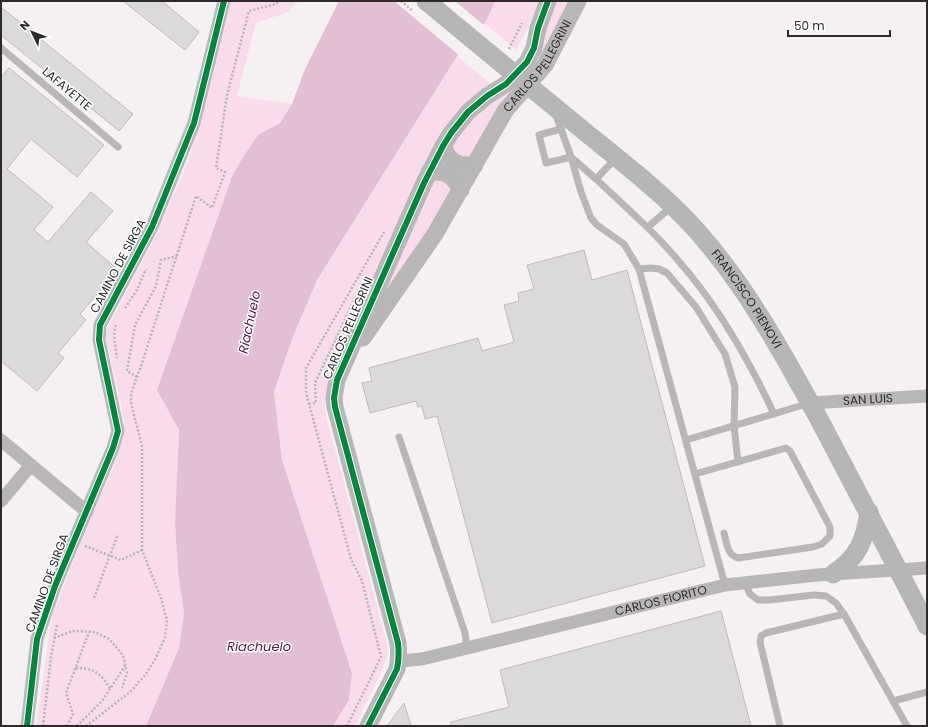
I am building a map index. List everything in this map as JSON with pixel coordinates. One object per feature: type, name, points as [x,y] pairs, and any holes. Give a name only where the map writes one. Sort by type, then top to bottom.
[{"type":"main road","name":"FRANCISCO PIENOVI","points":[[426,1],[616,157],[672,206],[696,230],[733,276],[765,325],[810,403],[869,512],[927,626]]},
{"type":"main road","points":[[833,574],[843,568],[858,550],[866,529],[869,512]]},
{"type":"street","name":"CAMINO DE SIRGA","points":[[27,726],[37,639],[55,586],[74,538],[87,512],[113,448],[118,431],[99,340],[100,325],[152,226],[194,122],[224,1]]},
{"type":"street","name":"CARLOS PELLEGRINI","points":[[340,371],[435,234],[461,190],[522,80],[548,1]]},
{"type":"street","name":"CARLOS PELLEGRINI","points":[[368,726],[393,678],[399,661],[398,643],[335,407],[335,390],[340,371],[429,172],[451,133],[468,112],[486,96],[506,84],[522,80],[545,65],[574,4]]},
{"type":"street","points":[[443,146],[447,156],[455,163],[464,166],[475,165]]},
{"type":"street","points":[[429,172],[439,171],[449,174],[456,181],[461,190]]},
{"type":"street","name":"SAN LUIS","points":[[810,403],[927,396]]},
{"type":"street","points":[[1,440],[87,512]]},
{"type":"street","points":[[1,501],[31,465]]},
{"type":"street","name":"CARLOS FIORITO","points":[[399,661],[422,659],[725,585],[833,574],[927,568]]},
{"type":"lane","name":"LAFAYETTE","points":[[2,52],[118,146]]},
{"type":"lane","points":[[552,105],[591,218],[597,225],[624,244],[639,269],[725,585]]},
{"type":"lane","points":[[561,129],[539,135],[546,162],[571,157]]},
{"type":"lane","points":[[571,157],[648,228],[676,258],[703,291],[731,332],[774,414]]},
{"type":"lane","points":[[596,179],[616,157]]},
{"type":"lane","points":[[648,228],[672,206]]},
{"type":"lane","points":[[639,269],[652,268],[659,269],[667,273],[687,294],[716,337],[725,354],[735,387],[734,426],[738,462]]},
{"type":"lane","points":[[686,440],[810,403]]},
{"type":"lane","points":[[399,437],[465,633],[467,648]]},
{"type":"lane","points":[[694,474],[786,448],[790,451],[830,527],[830,536],[822,544],[813,547],[738,558],[732,557],[729,552],[724,533]]},
{"type":"lane","points":[[745,582],[750,594],[758,600],[814,595],[826,596],[836,603],[844,614],[907,726]]},
{"type":"lane","points":[[780,726],[760,642],[761,636],[766,633],[844,614]]},
{"type":"lane","points":[[893,701],[927,692]]},
{"type":"path","points":[[86,726],[130,692],[146,674],[156,658],[165,637],[166,620],[162,598],[142,550],[142,446],[131,403],[131,394],[196,196],[212,208],[225,172],[216,168],[227,96],[249,11],[276,4],[278,1]]},
{"type":"path","points":[[501,62],[512,45],[524,20]]},
{"type":"path","points":[[347,726],[381,657],[362,580],[351,559],[306,392],[306,368],[385,230]]},
{"type":"path","points":[[137,377],[127,371],[135,325],[156,286],[161,260],[177,256]]},
{"type":"path","points":[[122,314],[137,290],[149,262]]},
{"type":"path","points":[[118,321],[115,328],[115,341],[118,364]]},
{"type":"path","points":[[94,598],[118,534]]},
{"type":"path","points":[[83,549],[85,545],[121,560],[142,550]]},
{"type":"path","points":[[44,726],[51,657],[57,624]]},
{"type":"path","points":[[54,638],[73,631],[95,632],[109,640],[123,655],[126,666],[127,673],[122,688]]},
{"type":"path","points":[[68,726],[73,714],[66,693],[89,632]]},
{"type":"path","points":[[78,726],[102,701],[126,666]]},
{"type":"path","points":[[76,668],[86,668],[95,671],[103,678],[110,688]]},
{"type":"shaded area","points":[[231,1],[298,1],[288,12],[256,23],[237,96],[293,104],[280,123],[258,135],[158,390],[179,430],[175,529],[178,572],[184,613],[179,648],[146,726],[36,726],[52,616],[94,509],[112,472],[124,435],[124,419],[105,333],[158,232],[189,159],[203,113]]},
{"type":"shaded area","points":[[495,1],[542,1],[516,50],[484,23]]},
{"type":"shaded area","points":[[548,1],[578,1],[340,371],[443,146],[516,74]]},
{"type":"shaded area","points":[[457,56],[492,85],[465,105],[340,357],[326,392],[326,416],[387,644],[387,656],[382,670],[355,726],[333,726],[349,700],[352,673],[282,460],[274,392],[292,339],[317,280]]},
{"type":"water","name":"Riachuelo","points":[[339,1],[495,1],[486,21],[457,56],[317,280],[292,339],[274,392],[282,460],[352,673],[349,700],[333,726],[146,726],[179,648],[184,613],[178,572],[175,523],[179,430],[157,390],[233,174],[258,135],[280,123],[292,104],[305,69]]},
{"type":"pier","points":[[394,1],[455,1],[485,26],[460,56]]},
{"type":"building","points":[[123,1],[162,1],[199,32],[185,50]]},
{"type":"building","points":[[1,7],[133,114],[119,131],[1,35]]},
{"type":"building","points":[[9,68],[104,145],[77,177],[31,139],[7,169],[53,207],[34,230],[48,242],[91,192],[113,211],[86,242],[118,270],[80,314],[86,320],[58,353],[64,358],[37,391],[1,361],[1,77]]},
{"type":"building","points":[[584,250],[592,280],[627,270],[705,566],[492,623],[437,416],[425,419],[422,406],[418,407],[416,401],[370,413],[362,383],[372,381],[369,368],[478,338],[482,351],[514,342],[504,305],[519,301],[518,293],[534,289],[527,265]]},
{"type":"building","points":[[721,611],[751,726],[451,726],[451,722],[509,707],[500,670]]},
{"type":"building","points":[[404,703],[411,726],[387,726]]},
{"type":"cycle path","points":[[27,726],[37,639],[55,586],[113,448],[118,431],[99,340],[100,325],[152,227],[194,123],[224,1]]},
{"type":"cycle path","points":[[368,726],[397,669],[398,643],[335,407],[334,398],[337,380],[424,183],[443,146],[451,133],[468,112],[487,96],[506,84],[527,62],[534,48],[538,28],[548,1]]}]
